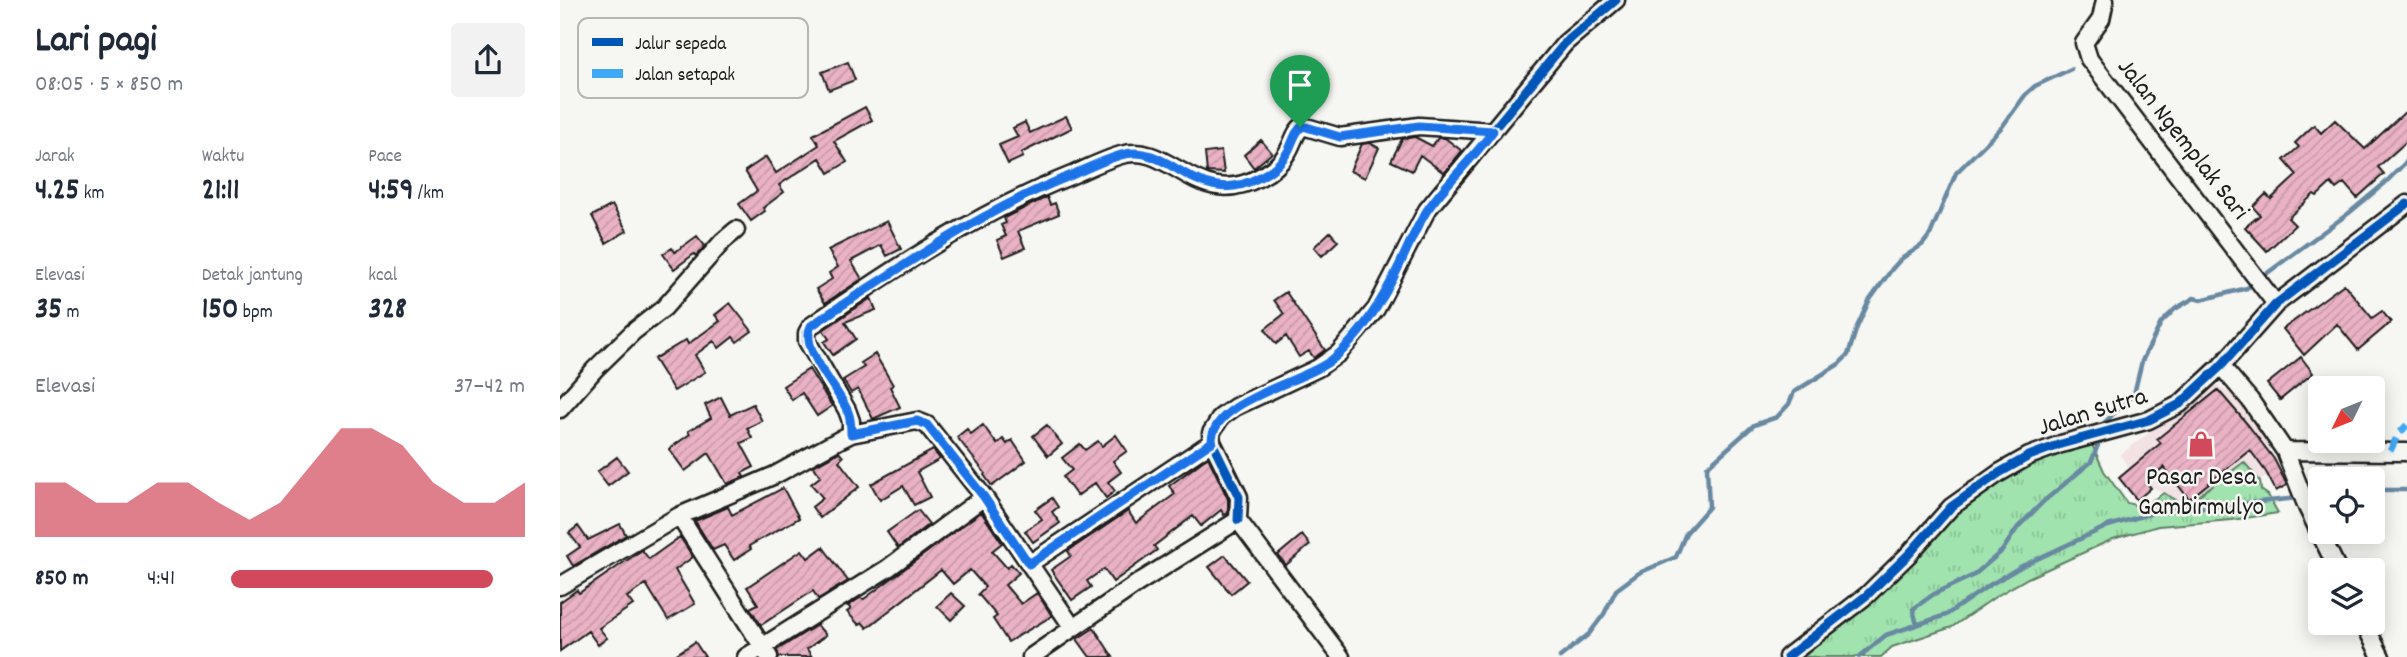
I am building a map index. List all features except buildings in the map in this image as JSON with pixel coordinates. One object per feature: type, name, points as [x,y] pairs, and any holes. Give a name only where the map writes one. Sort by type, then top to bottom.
[{"type":"street","points":[[1341,657],[1238,520],[1239,497],[1212,442],[1211,433],[1215,425],[1236,407],[1318,368],[1339,354],[1376,309],[1427,210],[1565,43],[1616,0]]},
{"type":"street","name":"Jalan Ngemplak Sari","points":[[2105,0],[2101,19],[2084,43],[2089,59],[2271,298]]},
{"type":"street","points":[[851,434],[848,410],[807,341],[811,326],[959,229],[1032,191],[1120,155],[1138,152],[1168,163],[1198,181],[1216,187],[1244,184],[1274,168],[1286,156],[1298,130],[1303,126],[1340,137],[1426,126],[1493,131]]},
{"type":"street","name":"Jalan Sutra","points":[[1787,657],[1867,595],[1951,507],[1967,494],[2029,456],[2061,443],[2111,431],[2165,413],[2187,398],[2221,366],[2271,298],[2407,204]]},
{"type":"street","points":[[560,410],[595,369],[633,332],[664,308],[736,230]]},
{"type":"street","points":[[2221,366],[2250,400],[2285,451],[2298,488],[2332,558]]},
{"type":"street","points":[[560,586],[679,516],[775,475],[851,434],[906,422],[923,422],[984,497],[1073,628]]},
{"type":"street","points":[[1029,564],[1212,442]]},
{"type":"street","points":[[2285,451],[2407,452]]},
{"type":"street","points":[[746,657],[766,652],[888,568],[984,497]]},
{"type":"street","points":[[679,516],[766,652]]},
{"type":"street","points":[[1031,657],[1149,576],[1238,520]]},
{"type":"street","points":[[2370,635],[2381,657]]},
{"type":"shaded area","name":"Pasar Desa Gambirmulyo","points":[[2215,383],[2235,397],[2261,433],[2278,466],[2260,481],[2244,462],[2184,506],[2136,477],[2120,455]]},
{"type":"green space","points":[[2091,442],[2104,471],[2127,503],[2142,507],[2164,493],[2184,506],[2244,462],[2260,481],[2261,490],[2268,495],[2278,513],[2158,526],[2113,539],[2028,578],[1952,627],[1892,647],[1881,657],[1797,657],[1971,499],[2032,461]]},
{"type":"waterway","points":[[1560,657],[1589,634],[1604,614],[1616,590],[1639,573],[1676,557],[1686,533],[1709,507],[1707,467],[1754,425],[1777,417],[1789,404],[1794,392],[1839,364],[1848,355],[1869,301],[1901,259],[1922,245],[1930,235],[1956,173],[2002,127],[2026,94],[2035,86],[2071,69]]},
{"type":"waterway","points":[[2102,429],[2104,423],[2134,394],[2142,361],[2161,323],[2175,309],[2194,298],[2201,300],[2247,288],[2349,213],[2407,161]]},
{"type":"waterway","points":[[1917,625],[1913,609],[1934,594],[1974,575],[2002,551],[2018,527],[2044,501],[2091,462],[2101,438]]},
{"type":"waterway","points":[[2385,490],[2407,490]]},
{"type":"waterway","points":[[1859,657],[1886,635],[1946,615],[2022,566],[2108,526],[2156,512],[2299,498]]},
{"type":"marked path","points":[[2390,451],[2407,425]]},
{"type":"cycle path","points":[[1238,520],[1239,497],[1212,442],[1211,433],[1221,417],[1235,407],[1318,368],[1339,353],[1376,309],[1427,210],[1565,43],[1616,0]]},
{"type":"cycle path","points":[[851,434],[851,421],[847,410],[807,341],[811,326],[937,243],[1037,190],[1108,159],[1138,153],[1154,157],[1201,181],[1218,186],[1238,185],[1260,177],[1275,167],[1285,157],[1303,126],[1340,137],[1419,126],[1493,131]]},
{"type":"cycle path","points":[[1787,657],[1867,595],[1951,507],[1999,473],[2029,456],[2061,444],[2149,420],[2180,404],[2221,366],[2276,304],[2407,204]]},
{"type":"place","name":"Pasar Desa Gambirmulyo","points":[[2201,444]]},
{"type":"route","points":[[1419,126],[1493,131],[1427,210],[1376,309],[1330,362],[1236,407],[1221,417],[1211,433],[1212,442],[1029,564],[984,497],[923,422],[851,434],[848,410],[807,341],[811,326],[850,298],[981,217],[1032,191],[1120,155],[1138,152],[1151,156],[1198,181],[1216,187],[1244,184],[1261,177],[1286,156],[1300,127],[1340,137],[1419,126]]}]
